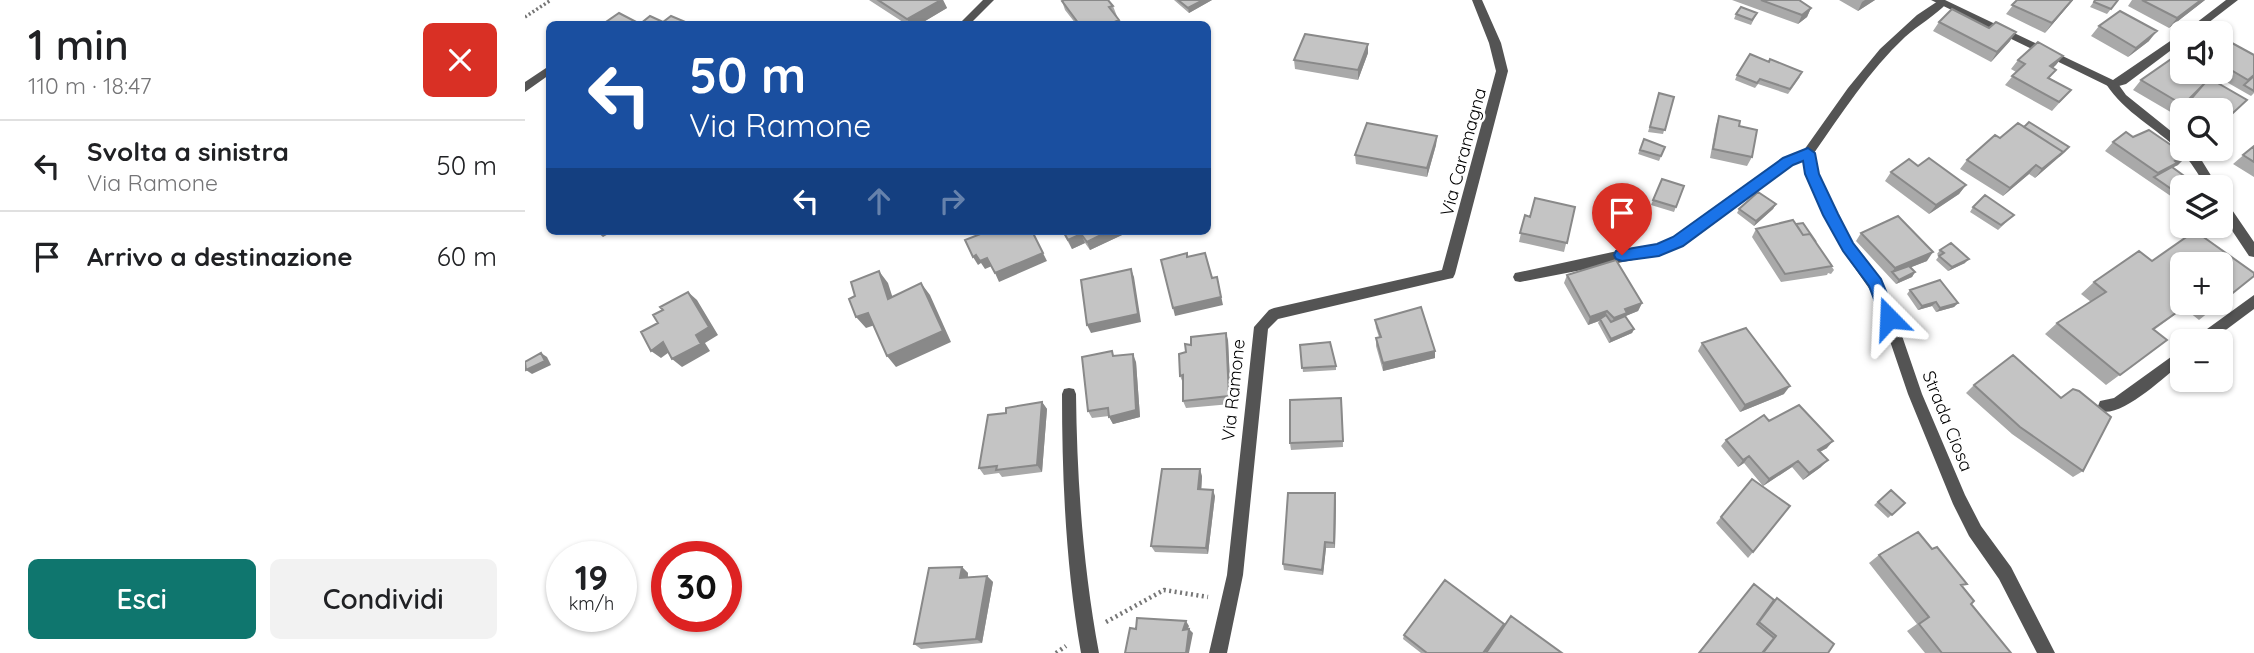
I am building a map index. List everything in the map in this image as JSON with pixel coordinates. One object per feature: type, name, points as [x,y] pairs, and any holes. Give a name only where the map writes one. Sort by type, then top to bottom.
[{"type":"street","points":[[967,21],[989,0]]},
{"type":"street","name":"Via Caramagna","points":[[1448,274],[1502,71],[1495,43],[1477,0]]},
{"type":"street","points":[[1520,277],[1659,250],[1678,241],[1788,162],[1808,153],[1871,63],[1939,2],[2112,84],[2122,98],[2170,136]]},
{"type":"street","points":[[2204,21],[2229,3]]},
{"type":"street","points":[[2112,84],[2122,81],[2170,46]]},
{"type":"street","points":[[525,88],[546,72]]},
{"type":"street","name":"Strada Ciosa","points":[[1808,153],[1812,174],[1831,215],[1848,247],[1881,295],[1915,394],[1959,499],[1976,531],[2005,573],[2046,653]]},
{"type":"street","points":[[2233,221],[2254,252]]},
{"type":"street","name":"Via Ramone","points":[[1218,653],[1235,575],[1261,327],[1274,314],[1448,274]]},
{"type":"street","points":[[2217,329],[2254,301]]},
{"type":"street","points":[[2105,406],[2117,404],[2170,364]]},
{"type":"street","points":[[1069,394],[1072,528],[1090,653]]},
{"type":"path","points":[[525,17],[551,0]]},
{"type":"path","points":[[1086,633],[1164,590],[1230,600]]},
{"type":"building","points":[[878,0],[941,0],[907,19]]},
{"type":"building","points":[[1108,0],[1113,6],[1109,7],[1119,20],[1077,21],[1062,1]]},
{"type":"building","points":[[1178,0],[1203,0],[1188,8]]},
{"type":"building","points":[[1761,0],[1799,0],[1811,8],[1802,15]]},
{"type":"building","points":[[2017,0],[2072,0],[2052,23],[2012,5]]},
{"type":"building","points":[[2118,0],[2111,9],[2094,2]]},
{"type":"building","points":[[2142,0],[2201,0],[2177,18]]},
{"type":"building","points":[[1741,7],[1757,13],[1752,20],[1736,14]]},
{"type":"building","points":[[1952,9],[1989,28],[1996,22],[2016,32],[1997,52],[1939,22]]},
{"type":"building","points":[[2120,11],[2157,31],[2136,48],[2099,26]]},
{"type":"building","points":[[619,13],[634,21],[607,21]]},
{"type":"building","points":[[650,16],[661,21],[644,21]]},
{"type":"building","points":[[671,16],[683,21],[664,21]]},
{"type":"building","points":[[1305,34],[1368,44],[1358,70],[1294,60]]},
{"type":"building","points":[[2038,42],[2063,56],[2050,66],[2056,70],[2048,78],[2071,90],[2059,102],[2012,76],[2025,64],[2018,60]]},
{"type":"building","points":[[2233,44],[2254,55],[2254,75],[2248,80],[2233,71]]},
{"type":"building","points":[[1750,54],[1802,72],[1790,89],[1760,79],[1757,83],[1737,75]]},
{"type":"building","points":[[2170,60],[2170,84],[2204,84],[2190,98],[2171,98],[2141,80]]},
{"type":"building","points":[[2254,76],[2254,91],[2244,85]]},
{"type":"building","points":[[2204,84],[2219,84],[2247,100],[2233,113],[2233,98],[2192,98]]},
{"type":"building","points":[[1659,93],[1674,97],[1665,130],[1650,127]]},
{"type":"building","points":[[1719,116],[1740,121],[1739,126],[1757,130],[1752,157],[1713,149]]},
{"type":"building","points":[[2029,122],[2069,147],[2059,156],[2063,152],[2024,127]]},
{"type":"building","points":[[1367,123],[1437,136],[1427,168],[1355,155]]},
{"type":"building","points":[[2018,123],[2063,152],[2042,169],[2036,165],[2010,188],[1967,160],[1995,135],[2000,138]]},
{"type":"building","points":[[2149,130],[2170,144],[2170,161],[2177,163],[2158,173],[2113,142],[2126,132],[2133,137]]},
{"type":"building","points":[[1644,139],[1665,147],[1661,156],[1640,150]]},
{"type":"building","points":[[2254,146],[2254,162],[2243,155]]},
{"type":"building","points":[[1929,158],[1966,185],[1936,205],[1891,172],[1909,159],[1918,166]]},
{"type":"building","points":[[2172,167],[2183,175],[2170,175],[2170,188],[2154,177]]},
{"type":"building","points":[[1662,179],[1684,186],[1676,207],[1653,200]]},
{"type":"building","points":[[1758,192],[1776,204],[1756,221],[1739,209]]},
{"type":"building","points":[[1985,195],[2014,215],[2001,225],[1973,207]]},
{"type":"building","points":[[1535,198],[1575,207],[1567,243],[1520,233],[1525,215],[1530,217]]},
{"type":"building","points":[[1898,216],[1933,252],[1895,268],[1861,233]]},
{"type":"building","points":[[1793,220],[1803,235],[1810,234],[1832,266],[1785,274],[1756,229]]},
{"type":"building","points":[[1803,223],[1816,242],[1810,234],[1803,235],[1796,224]]},
{"type":"building","points":[[978,235],[1034,235],[1043,253],[995,273],[987,258],[980,261],[976,255],[973,257],[965,240]]},
{"type":"building","points":[[1065,235],[1079,235],[1068,240]]},
{"type":"building","points":[[1082,235],[1101,235],[1087,242]]},
{"type":"building","points":[[2185,238],[2205,238],[2224,252],[2170,252],[2170,315],[2173,315],[2153,329],[2167,340],[2120,375],[2057,323],[2106,292],[2094,282],[2139,251],[2152,261]]},
{"type":"building","points":[[1951,243],[1969,259],[1952,267],[1939,256],[1944,253],[1940,250]]},
{"type":"building","points":[[1187,253],[1187,257],[1205,253],[1212,278],[1217,277],[1221,297],[1173,308],[1161,260]]},
{"type":"building","points":[[2233,258],[2254,273],[2254,276],[2233,293]]},
{"type":"building","points":[[1616,260],[1642,303],[1625,309],[1627,313],[1614,318],[1607,311],[1590,317],[1567,275]]},
{"type":"building","points":[[1909,266],[1915,272],[1899,280],[1892,272]]},
{"type":"building","points":[[1131,269],[1138,314],[1087,325],[1081,280]]},
{"type":"building","points":[[879,271],[888,299],[921,283],[943,331],[887,356],[868,313],[856,317],[849,299],[855,296],[851,282]]},
{"type":"building","points":[[1940,280],[1958,303],[1940,308],[1936,302],[1922,306],[1910,290]]},
{"type":"building","points":[[688,292],[709,327],[696,335],[701,344],[672,359],[663,342],[651,351],[641,332],[658,323],[653,315],[663,310],[660,307]]},
{"type":"building","points":[[1421,307],[1435,351],[1383,363],[1376,338],[1381,337],[1375,320]]},
{"type":"building","points":[[1606,315],[1611,322],[1625,316],[1634,329],[1611,339],[1600,319]]},
{"type":"building","points":[[1746,328],[1790,386],[1745,405],[1702,343]]},
{"type":"building","points":[[1226,333],[1229,396],[1183,401],[1183,375],[1180,376],[1179,354],[1186,352],[1185,344],[1191,345],[1191,337]]},
{"type":"building","points":[[1330,342],[1336,366],[1302,368],[1300,345]]},
{"type":"building","points":[[1112,351],[1113,356],[1133,354],[1136,410],[1109,417],[1108,408],[1088,411],[1082,357]]},
{"type":"building","points":[[541,353],[545,361],[526,370],[525,362]]},
{"type":"building","points":[[2013,355],[2061,398],[2073,389],[2079,391],[2111,417],[2083,471],[2020,427],[1974,385]]},
{"type":"building","points":[[1341,398],[1343,441],[1290,443],[1290,400]]},
{"type":"building","points":[[1042,402],[1037,465],[996,470],[997,466],[979,468],[988,415],[1006,413],[1006,408]]},
{"type":"building","points":[[1799,405],[1833,441],[1818,450],[1828,460],[1809,473],[1798,461],[1769,479],[1749,456],[1743,460],[1726,440],[1764,415],[1769,421]]},
{"type":"building","points":[[1162,469],[1200,469],[1198,489],[1213,490],[1206,548],[1151,546]]},
{"type":"building","points":[[1752,479],[1790,506],[1753,552],[1721,517]]},
{"type":"building","points":[[1891,490],[1905,503],[1892,515],[1878,502]]},
{"type":"building","points":[[1288,493],[1335,493],[1334,543],[1325,542],[1322,570],[1283,564]]},
{"type":"building","points":[[1918,532],[1932,549],[1937,547],[1967,584],[1961,585],[1974,601],[1971,604],[2011,653],[1942,653],[1919,624],[1929,617],[1879,555]]},
{"type":"building","points":[[962,567],[960,578],[987,576],[976,639],[914,644],[929,568]]},
{"type":"building","points":[[1445,580],[1504,624],[1483,653],[1427,653],[1404,635]]},
{"type":"building","points":[[1754,584],[1774,600],[1757,624],[1774,638],[1762,653],[1699,653]]},
{"type":"building","points":[[1777,598],[1834,644],[1828,653],[1763,653],[1776,636],[1759,622]]},
{"type":"building","points":[[1511,616],[1562,653],[1486,653]]},
{"type":"building","points":[[1137,618],[1186,621],[1183,630],[1189,629],[1186,653],[1125,653],[1130,628],[1136,629]]},
{"type":"route","points":[[1622,255],[1659,250],[1678,241],[1788,162],[1808,153],[1812,174],[1831,215],[1848,247],[1875,283],[1889,318]]}]
